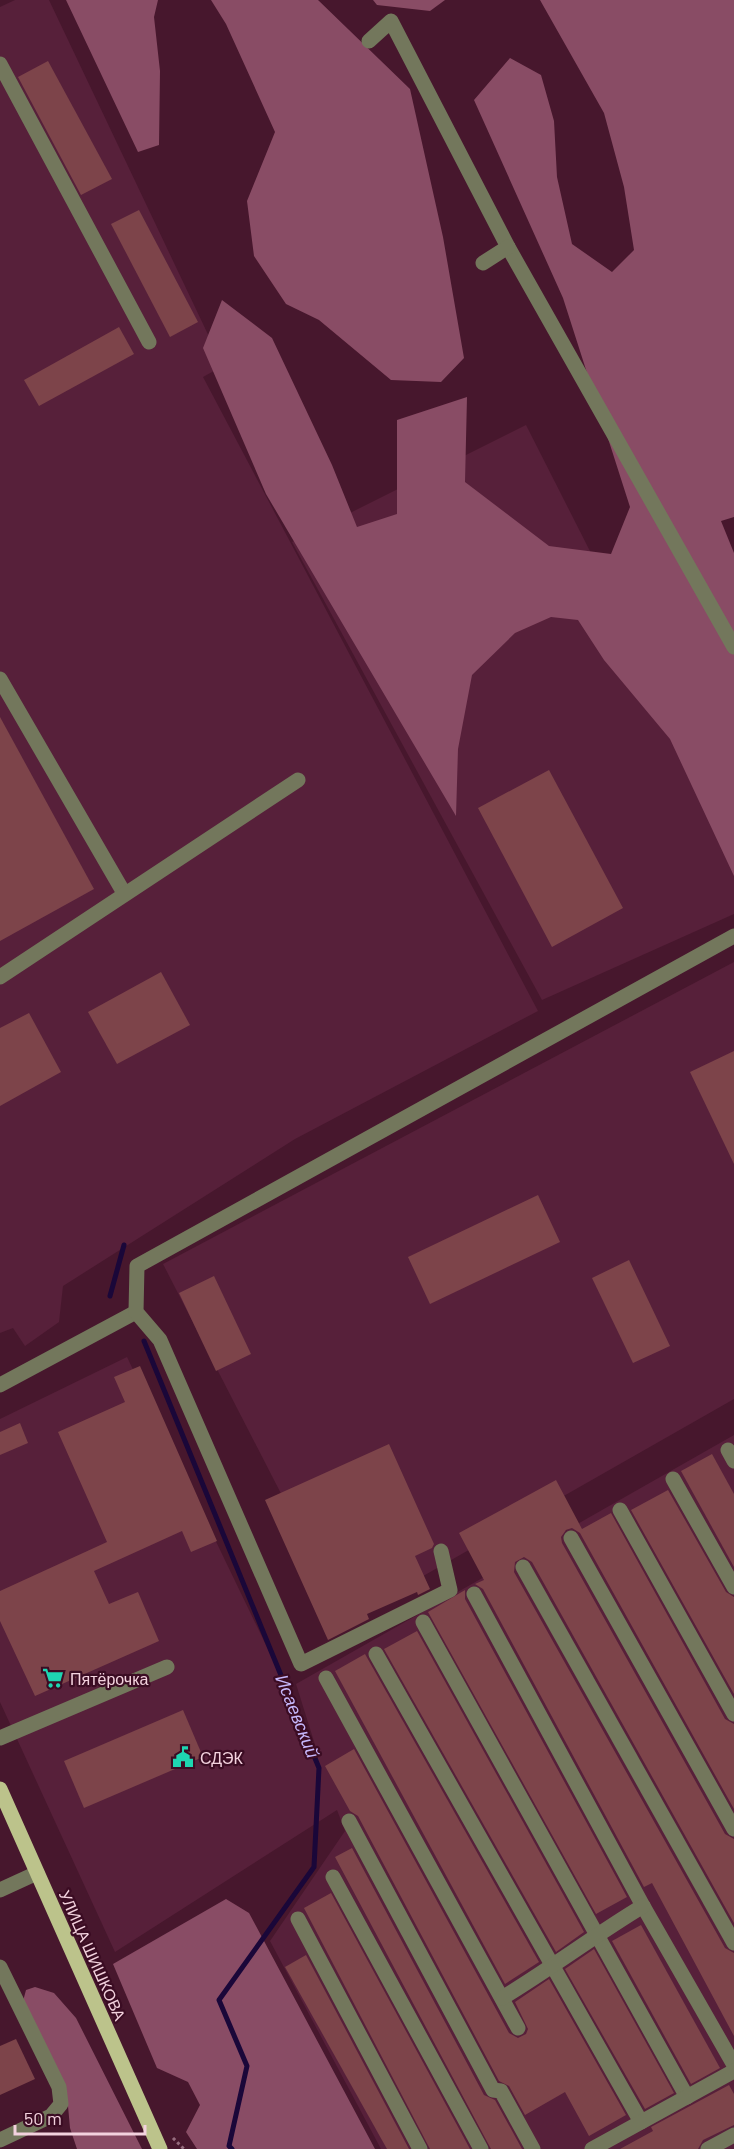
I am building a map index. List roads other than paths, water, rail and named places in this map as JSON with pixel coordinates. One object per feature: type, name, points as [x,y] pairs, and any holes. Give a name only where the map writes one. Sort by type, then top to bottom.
[{"type":"main road","name":"УЛИЦА ШИШКОВА","points":[[0,1789],[159,2144]]},
{"type":"street","points":[[369,41],[391,21],[508,246],[734,648]]},
{"type":"street","points":[[0,64],[149,342]]},
{"type":"street","points":[[483,263],[508,246]]},
{"type":"street","points":[[0,680],[124,893]]},
{"type":"street","points":[[0,977],[298,780]]},
{"type":"street","points":[[441,1551],[450,1590],[301,1664],[160,1340],[136,1312],[137,1266],[734,936]]},
{"type":"street","points":[[0,1385],[136,1312]]},
{"type":"street","points":[[673,1479],[734,1587]]},
{"type":"street","points":[[620,1510],[734,1714]]},
{"type":"street","points":[[571,1538],[734,1829]]},
{"type":"street","points":[[523,1567],[734,1942]]},
{"type":"street","points":[[474,1594],[643,1906],[734,2064]]},
{"type":"street","points":[[423,1622],[687,2097]]},
{"type":"street","points":[[376,1654],[641,2122]]},
{"type":"street","points":[[0,1738],[167,1666]]},
{"type":"street","points":[[326,1678],[518,2028]]},
{"type":"street","points":[[349,1821],[493,2090],[501,2091],[533,2149]]},
{"type":"street","points":[[0,1890],[37,1873]]},
{"type":"street","points":[[333,1877],[481,2149]]},
{"type":"street","points":[[502,1998],[554,1967],[595,1935],[643,1906]]},
{"type":"street","points":[[298,1919],[420,2149]]},
{"type":"street","points":[[0,1966],[59,2087],[61,2104],[51,2116],[0,2139]]},
{"type":"street","points":[[592,2149],[734,2071]]},
{"type":"street","points":[[708,2149],[734,2135]]},
{"type":"waterway","name":"Исаевский","points":[[110,1296],[124,1245]]},
{"type":"waterway","name":"Исаевский","points":[[144,1341],[319,1768],[314,1867],[219,2000],[247,2066],[229,2146],[232,2149]]},
{"type":"place","name":"Пятёрочка","points":[[53,1678]]},
{"type":"place","name":"СДЭК","points":[[183,1757]]}]
